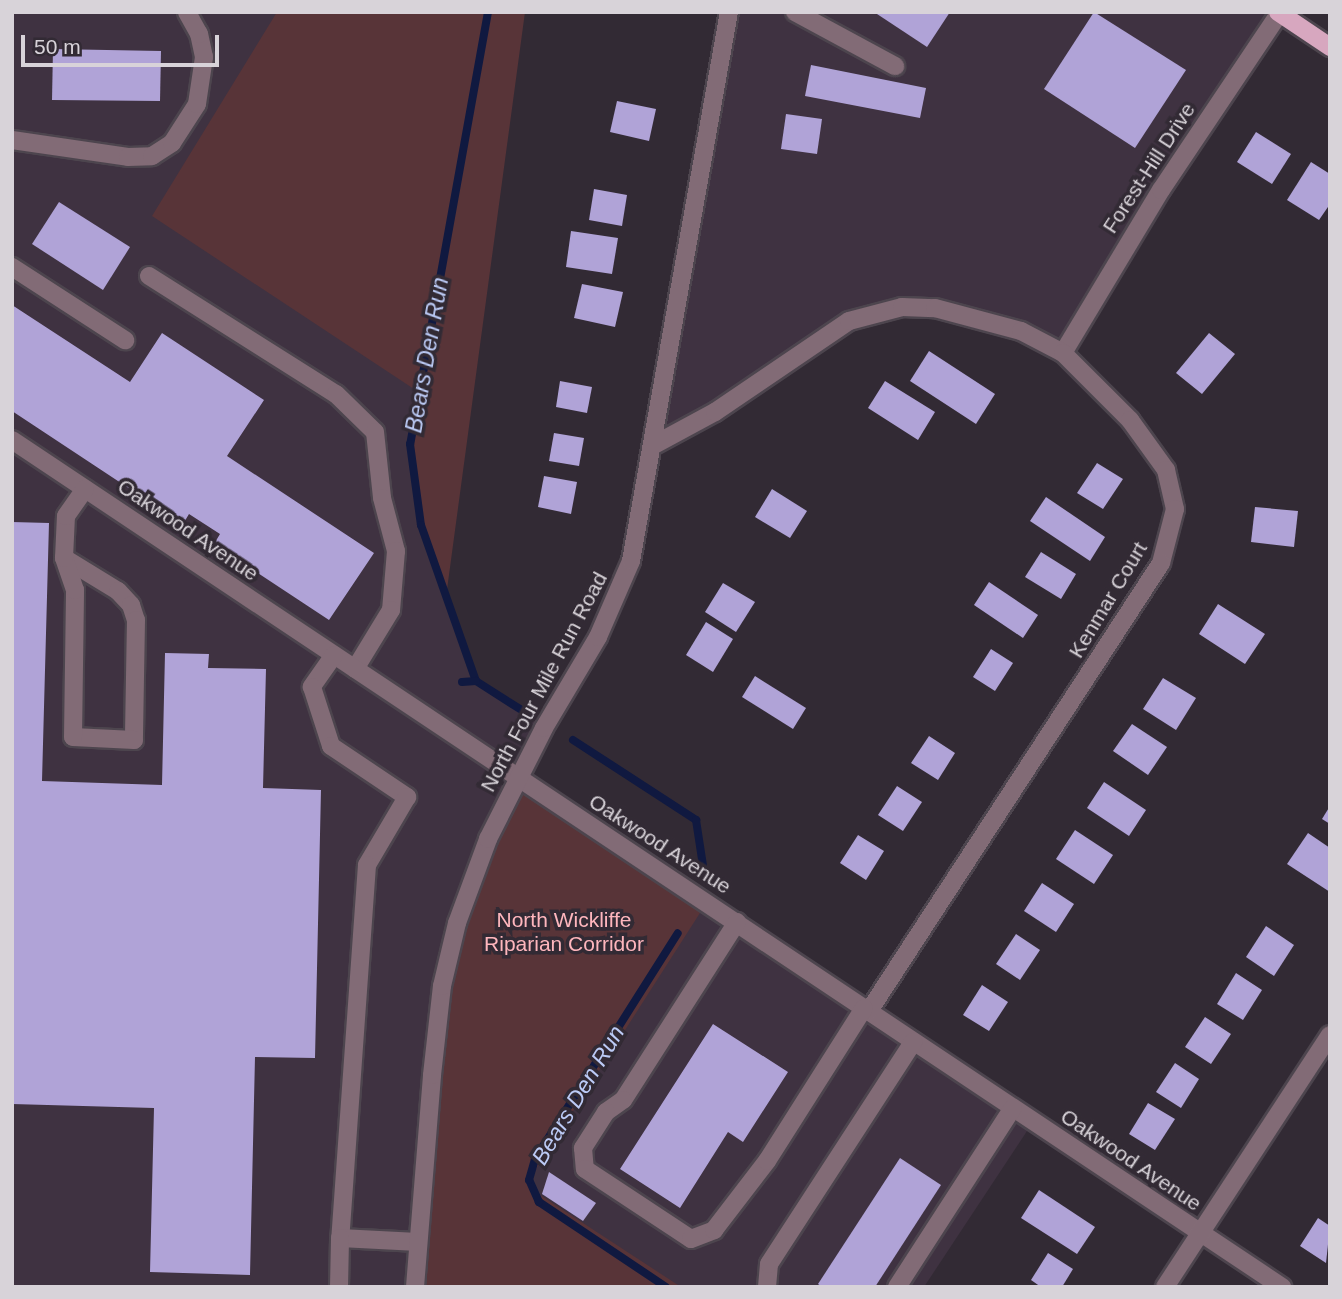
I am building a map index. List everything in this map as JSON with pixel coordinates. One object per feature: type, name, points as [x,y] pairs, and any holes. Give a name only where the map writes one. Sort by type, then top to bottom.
[{"type":"main road","points":[[1279,13],[1330,47]]},
{"type":"street","points":[[12,140],[128,158],[152,156],[172,143],[197,104],[204,57],[199,34],[187,12]]},
{"type":"street","name":"North Four Mile Run Road","points":[[415,1287],[442,986],[457,923],[488,839],[518,778],[619,595],[637,539],[729,12]]},
{"type":"street","points":[[795,12],[895,66]]},
{"type":"street","name":"Forest-Hill Drive","points":[[1063,353],[1161,190],[1279,13]]},
{"type":"street","points":[[12,267],[125,340]]},
{"type":"street","points":[[149,276],[336,394],[375,432],[382,498],[396,551],[391,610],[355,669]]},
{"type":"street","name":"Kenmar Court","points":[[652,446],[715,412],[817,338],[878,311],[935,308],[1021,331],[1063,353],[1130,420],[1160,460],[1173,489],[1174,527],[1150,583],[767,1161],[714,1230],[691,1239],[585,1169],[583,1148],[606,1112],[623,1100],[737,922]]},
{"type":"street","name":"Oakwood Avenue","points":[[12,440],[1282,1287]]},
{"type":"street","points":[[64,558],[118,591],[131,605],[136,621],[134,740],[73,737],[75,590],[64,558],[66,516],[85,489]]},
{"type":"street","points":[[334,654],[312,687],[331,746],[407,797],[366,865],[340,1238],[339,1287]]},
{"type":"street","points":[[1165,1287],[1330,1035]]},
{"type":"street","points":[[767,1287],[769,1264],[913,1042]]},
{"type":"street","points":[[897,1287],[1013,1108]]},
{"type":"street","points":[[340,1238],[418,1242]]},
{"type":"shaded area","points":[[12,12],[488,12],[421,525],[476,681],[544,728],[488,839],[415,1287],[12,1287]]},
{"type":"shaded area","points":[[729,12],[1278,12],[1063,353],[991,321],[878,311],[652,446]]},
{"type":"shaded area","points":[[700,897],[1033,1122],[924,1287],[666,1287],[539,1202],[529,1180],[535,1159]]},
{"type":"green space","points":[[277,12],[525,12],[446,597],[421,525],[410,444],[417,391],[152,216]]},
{"type":"green space","name":"North Wickliffe Riparian Corridor","points":[[518,778],[707,902],[529,1180],[534,1191],[681,1287],[415,1287],[442,986]]},
{"type":"building","points":[[874,12],[950,12],[927,47]]},
{"type":"building","points":[[1094,12],[1186,70],[1135,148],[1044,89]]},
{"type":"building","points":[[53,49],[161,51],[160,101],[52,100]]},
{"type":"building","points":[[811,65],[926,88],[920,118],[805,96]]},
{"type":"building","points":[[617,101],[656,109],[649,141],[610,132]]},
{"type":"building","points":[[786,114],[822,119],[817,154],[781,149]]},
{"type":"building","points":[[1256,132],[1291,154],[1272,184],[1237,162]]},
{"type":"building","points":[[1311,162],[1330,174],[1330,204],[1319,220],[1287,200]]},
{"type":"building","points":[[594,189],[627,195],[622,226],[589,220]]},
{"type":"building","points":[[59,202],[130,247],[103,290],[32,244]]},
{"type":"building","points":[[571,231],[618,238],[612,274],[566,267]]},
{"type":"building","points":[[582,284],[623,292],[615,327],[574,318]]},
{"type":"building","points":[[12,305],[130,382],[162,333],[264,400],[227,456],[374,553],[329,620],[214,544],[220,534],[189,514],[183,524],[12,411]]},
{"type":"building","points":[[1209,333],[1235,354],[1202,394],[1176,373]]},
{"type":"building","points":[[929,351],[995,394],[976,424],[910,381]]},
{"type":"building","points":[[560,381],[592,387],[587,413],[556,407]]},
{"type":"building","points":[[885,381],[935,412],[918,440],[868,408]]},
{"type":"building","points":[[554,433],[584,438],[579,466],[549,461]]},
{"type":"building","points":[[1097,463],[1123,479],[1103,509],[1077,493]]},
{"type":"building","points":[[544,476],[577,482],[571,514],[538,507]]},
{"type":"building","points":[[772,489],[807,511],[790,538],[755,517]]},
{"type":"building","points":[[1046,497],[1105,537],[1090,561],[1030,521]]},
{"type":"building","points":[[1255,507],[1298,511],[1294,547],[1251,542]]},
{"type":"building","points":[[12,522],[49,523],[42,781],[162,785],[165,653],[209,654],[208,668],[266,669],[263,788],[321,790],[315,1058],[255,1057],[250,1275],[150,1272],[154,1108],[12,1104]]},
{"type":"building","points":[[1041,552],[1076,574],[1061,599],[1025,577]]},
{"type":"building","points":[[989,582],[1038,615],[1023,638],[974,605]]},
{"type":"building","points":[[723,583],[755,602],[736,632],[705,612]]},
{"type":"building","points":[[1218,604],[1265,634],[1245,664],[1199,634]]},
{"type":"building","points":[[706,622],[733,639],[713,672],[686,655]]},
{"type":"building","points":[[991,649],[1013,663],[995,691],[973,677]]},
{"type":"building","points":[[755,676],[806,708],[793,729],[742,697]]},
{"type":"building","points":[[1163,678],[1196,698],[1176,730],[1143,709]]},
{"type":"building","points":[[1132,724],[1167,747],[1148,775],[1113,751]]},
{"type":"building","points":[[929,736],[955,753],[938,780],[911,763]]},
{"type":"building","points":[[1104,782],[1146,810],[1129,836],[1087,808]]},
{"type":"building","points":[[897,786],[922,802],[903,831],[878,815]]},
{"type":"building","points":[[1330,806],[1330,824],[1322,819]]},
{"type":"building","points":[[1075,830],[1113,855],[1094,884],[1056,859]]},
{"type":"building","points":[[1308,833],[1330,848],[1330,892],[1287,864]]},
{"type":"building","points":[[858,835],[884,851],[866,880],[840,863]]},
{"type":"building","points":[[1042,883],[1074,904],[1056,932],[1024,911]]},
{"type":"building","points":[[1266,926],[1294,945],[1274,976],[1246,957]]},
{"type":"building","points":[[1016,934],[1040,950],[1020,980],[996,964]]},
{"type":"building","points":[[1236,973],[1262,990],[1243,1020],[1217,1004]]},
{"type":"building","points":[[982,985],[1008,1002],[989,1031],[963,1015]]},
{"type":"building","points":[[1205,1017],[1231,1034],[1211,1064],[1185,1047]]},
{"type":"building","points":[[713,1024],[788,1072],[743,1142],[728,1132],[680,1208],[620,1169]]},
{"type":"building","points":[[1175,1063],[1199,1079],[1181,1108],[1156,1092]]},
{"type":"building","points":[[1148,1103],[1175,1119],[1155,1150],[1129,1134]]},
{"type":"building","points":[[900,1158],[941,1185],[875,1287],[822,1287],[818,1284]]},
{"type":"building","points":[[549,1172],[596,1203],[583,1221],[542,1194]]},
{"type":"building","points":[[1039,1190],[1095,1227],[1077,1254],[1021,1218]]},
{"type":"building","points":[[1318,1218],[1330,1226],[1326,1263],[1300,1246]]},
{"type":"building","points":[[1048,1253],[1073,1269],[1062,1287],[1041,1287],[1031,1280]]},
{"type":"waterway","name":"Bears Den Run","points":[[488,12],[410,444],[421,525],[476,681],[520,709]]},
{"type":"waterway","points":[[462,682],[476,681]]},
{"type":"waterway","name":"Bears Den Run","points":[[573,740],[696,820],[703,866]]},
{"type":"waterway","name":"Bears Den Run","points":[[666,1287],[539,1202],[529,1180],[535,1159],[678,933]]}]
